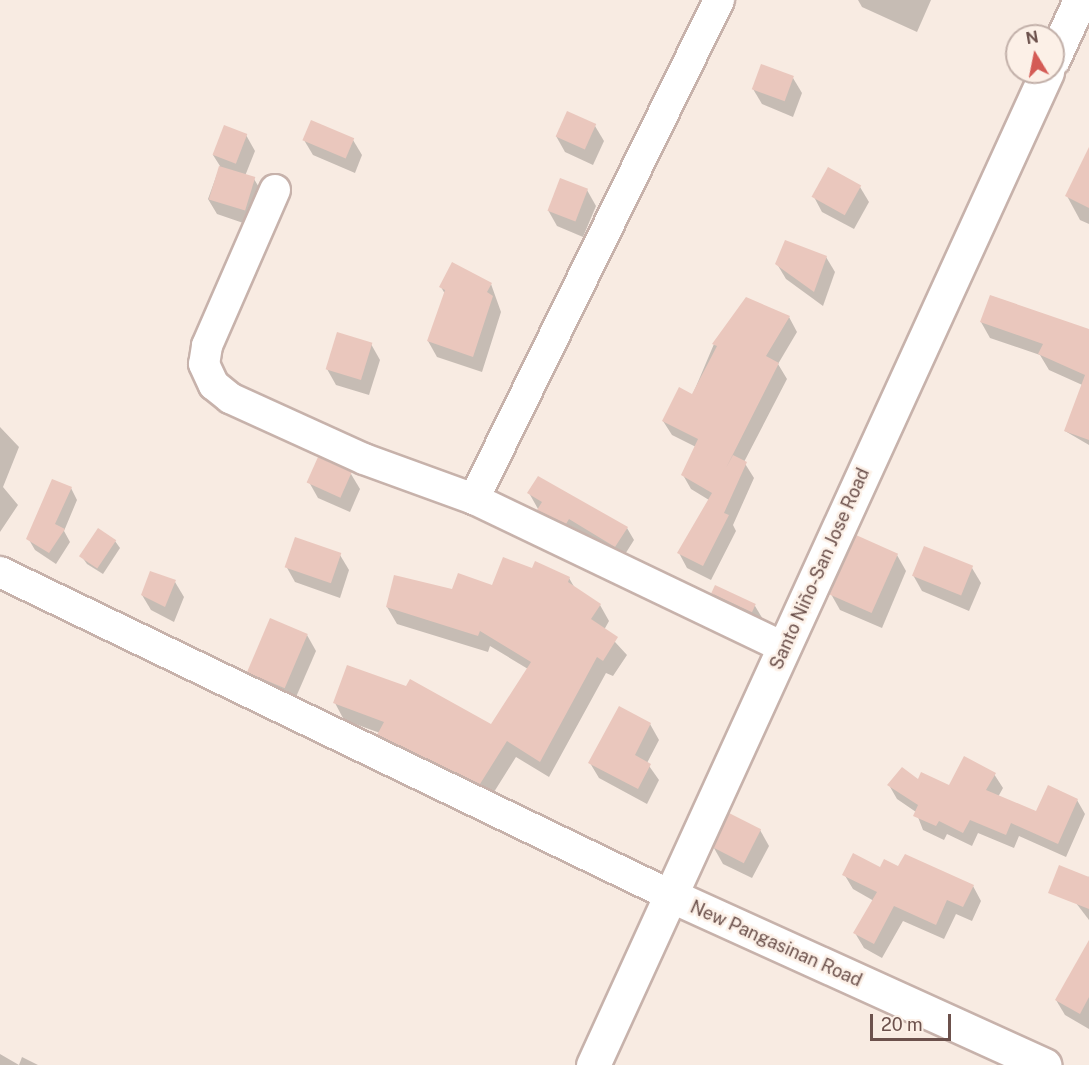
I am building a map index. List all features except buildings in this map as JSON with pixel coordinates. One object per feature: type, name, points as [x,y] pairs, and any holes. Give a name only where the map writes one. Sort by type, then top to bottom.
[{"type":"main road","points":[[1065,33],[1080,0]]},
{"type":"main road","name":"Santo Niño-San Jose Road","points":[[592,1065],[672,896],[1042,84]]},
{"type":"main road","name":"New Pangasinan Road","points":[[672,896],[1045,1065]]},
{"type":"street","points":[[474,499],[719,0]]},
{"type":"street","points":[[275,190],[207,346],[204,364],[214,385],[364,459],[474,499],[784,648]]},
{"type":"street","points":[[0,572],[672,896]]}]
